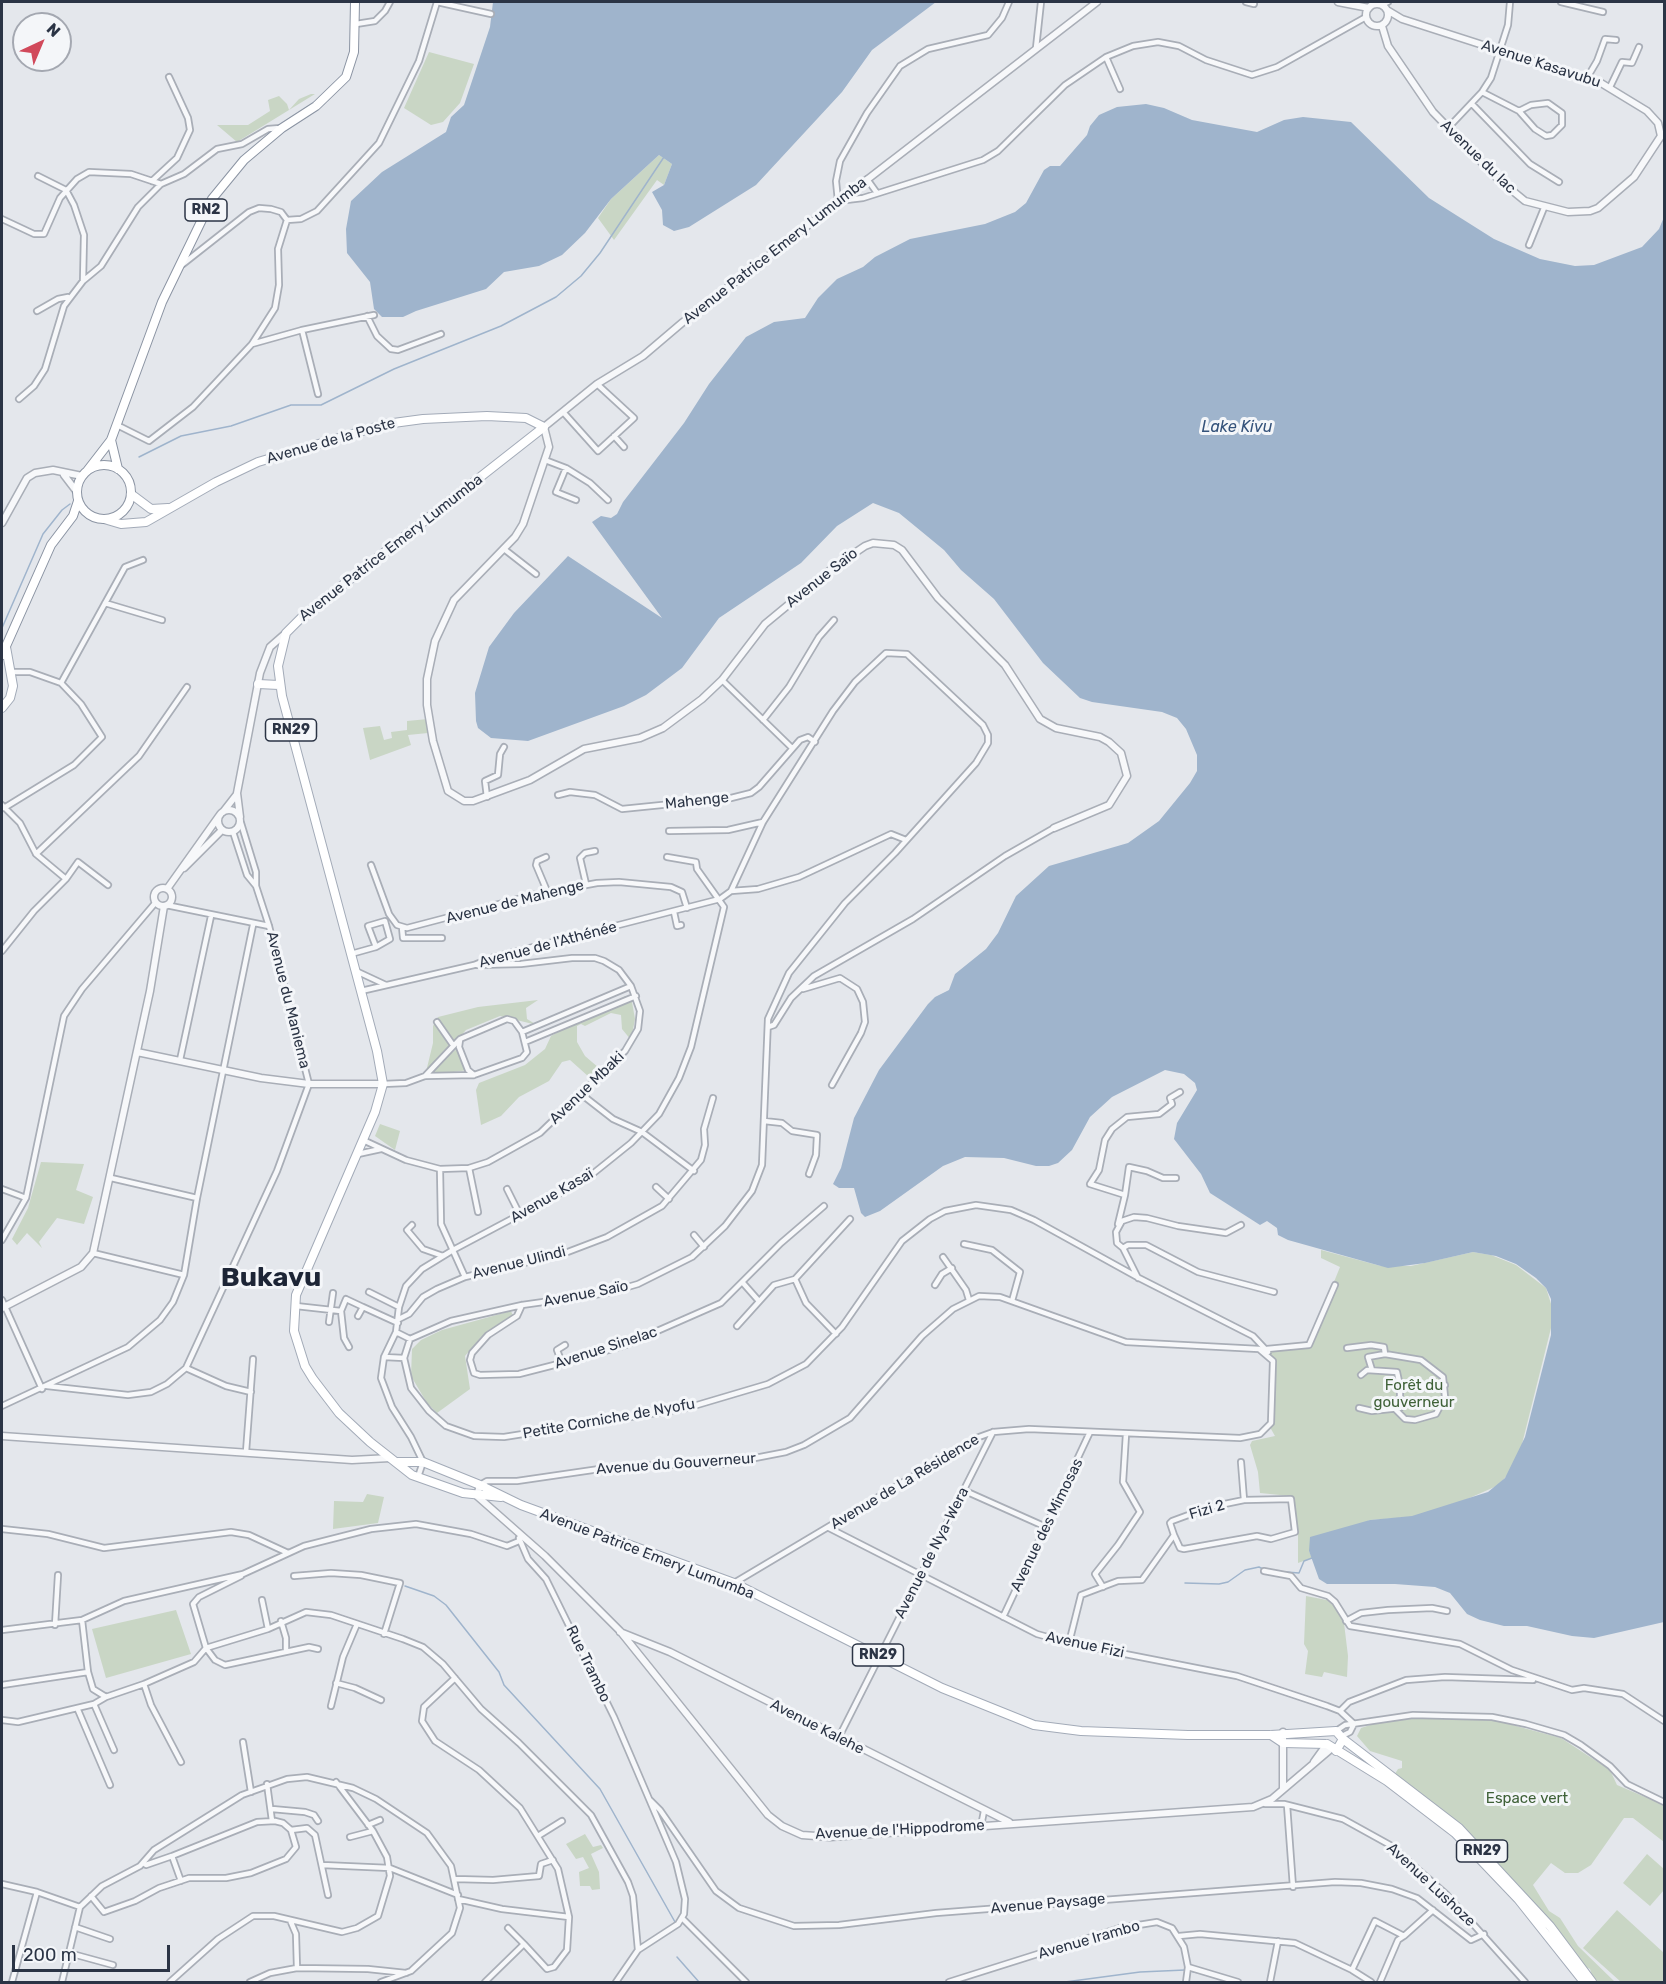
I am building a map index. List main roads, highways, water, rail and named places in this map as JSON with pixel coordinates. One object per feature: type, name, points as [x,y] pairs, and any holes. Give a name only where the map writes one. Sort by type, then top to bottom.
[{"type":"main road","name":"RN2","points":[[84,473],[111,440],[147,339],[178,267],[221,185],[244,160],[282,128],[316,106],[346,77],[354,52],[355,2]]},
{"type":"main road","name":"Avenue de la Poste","points":[[104,519],[121,524],[146,522],[216,482],[258,462],[386,424],[423,419],[487,417],[526,418],[544,427]]},
{"type":"main road","name":"Avenue Patrice Emery Lumumba","points":[[544,427],[316,605],[286,633],[278,666],[279,685],[356,971],[383,1084],[363,1140],[300,1284],[294,1305],[294,1331],[305,1366],[353,1427],[418,1477],[477,1496],[489,1494],[501,1497],[734,1583],[980,1705],[1013,1719],[1056,1730],[1271,1735],[1283,1732],[1337,1735]]},
{"type":"main road","points":[[64,528],[77,518],[89,515],[104,519],[123,512],[131,494],[129,482],[118,469],[111,440]]},
{"type":"main road","points":[[2,655],[51,545],[73,516],[84,473],[101,465],[118,469]]},
{"type":"main road","points":[[131,494],[151,509],[172,508]]},
{"type":"main road","points":[[77,496],[89,515]]},
{"type":"main road","points":[[2,708],[12,693],[12,672],[6,647]]},
{"type":"main road","points":[[258,684],[279,685]]},
{"type":"main road","name":"Avenue Patrice Emery Lumumba","points":[[394,1460],[423,1462],[480,1485],[489,1494]]},
{"type":"main road","name":"RN29","points":[[1271,1735],[1283,1743],[1332,1748],[1389,1778]]},
{"type":"main road","points":[[1332,1748],[1337,1735]]},
{"type":"main road","points":[[1332,1748],[1337,1735]]},
{"type":"main road","name":"RN29","points":[[1337,1735],[1389,1778],[1460,1828],[1592,1983]]},
{"type":"main road","name":"RN29","points":[[1547,1928],[1584,1983]]},
{"type":"water","points":[[493,2],[936,2],[872,50],[842,92],[756,185],[689,227],[674,231],[663,225],[662,210],[652,192],[664,185],[672,164],[659,155],[611,199],[585,233],[562,255],[539,266],[504,272],[486,289],[403,317],[382,317],[374,309],[370,282],[347,253],[346,229],[351,201],[382,172],[446,132],[451,117],[464,105],[490,27]]},
{"type":"water","name":"Lake Kivu","points":[[1146,104],[1164,108],[1192,120],[1257,132],[1284,120],[1303,117],[1351,122],[1429,198],[1494,239],[1540,259],[1575,266],[1594,265],[1642,247],[1659,229],[1664,217],[1664,1622],[1594,1638],[1572,1636],[1527,1626],[1504,1626],[1480,1620],[1467,1614],[1450,1593],[1435,1587],[1395,1584],[1327,1584],[1319,1579],[1309,1551],[1310,1537],[1370,1520],[1412,1516],[1488,1492],[1505,1478],[1525,1437],[1551,1335],[1551,1299],[1546,1288],[1536,1278],[1516,1264],[1496,1256],[1473,1252],[1425,1263],[1388,1268],[1288,1240],[1278,1235],[1277,1228],[1267,1221],[1260,1225],[1210,1193],[1201,1174],[1174,1139],[1177,1123],[1197,1090],[1195,1083],[1184,1074],[1165,1070],[1112,1097],[1090,1117],[1072,1150],[1058,1163],[1049,1166],[1036,1166],[1004,1158],[965,1157],[943,1166],[880,1211],[865,1217],[861,1213],[854,1188],[839,1188],[833,1184],[841,1168],[854,1118],[879,1070],[928,1004],[935,997],[949,990],[955,974],[986,949],[998,933],[1016,896],[1049,866],[1128,843],[1159,821],[1190,783],[1197,771],[1197,755],[1186,729],[1177,718],[1162,712],[1092,702],[1080,698],[1043,663],[994,599],[961,570],[944,550],[899,513],[873,503],[837,526],[801,563],[719,618],[682,668],[646,695],[624,706],[528,741],[491,738],[478,728],[475,693],[489,647],[514,613],[568,556],[662,618],[592,522],[601,516],[611,518],[617,514],[623,502],[684,423],[709,384],[746,337],[774,322],[805,318],[818,298],[837,279],[863,267],[875,257],[910,239],[985,224],[1015,212],[1026,203],[1044,170],[1050,166],[1060,166],[1087,135],[1090,126],[1099,115],[1117,107]]},
{"type":"waterway","points":[[139,457],[181,436],[231,426],[291,405],[321,405],[394,369],[501,326],[556,297],[581,276],[600,253],[664,157]]},
{"type":"waterway","points":[[2,628],[43,534],[62,510],[70,504]]},
{"type":"waterway","points":[[1273,1571],[1299,1573],[1304,1561],[1312,1558]]},
{"type":"waterway","points":[[1185,1583],[1219,1584],[1228,1582],[1245,1570],[1259,1567],[1263,1569]]},
{"type":"waterway","points":[[405,1586],[434,1596],[446,1605],[499,1672],[504,1685],[600,1789],[675,1922]]},
{"type":"waterway","points":[[677,1957],[699,1982]]},
{"type":"waterway","points":[[1065,1982],[1140,1972],[1185,1970]]},
{"type":"waterway","points":[[1193,1972],[1201,1973]]},
{"type":"district","name":"Bukavu","points":[[271,1278]]},
{"type":"park label","name":"Forêt du gouverneur","points":[[1414,1394]]},
{"type":"park label","name":"Espace vert","points":[[1527,1799]]}]
